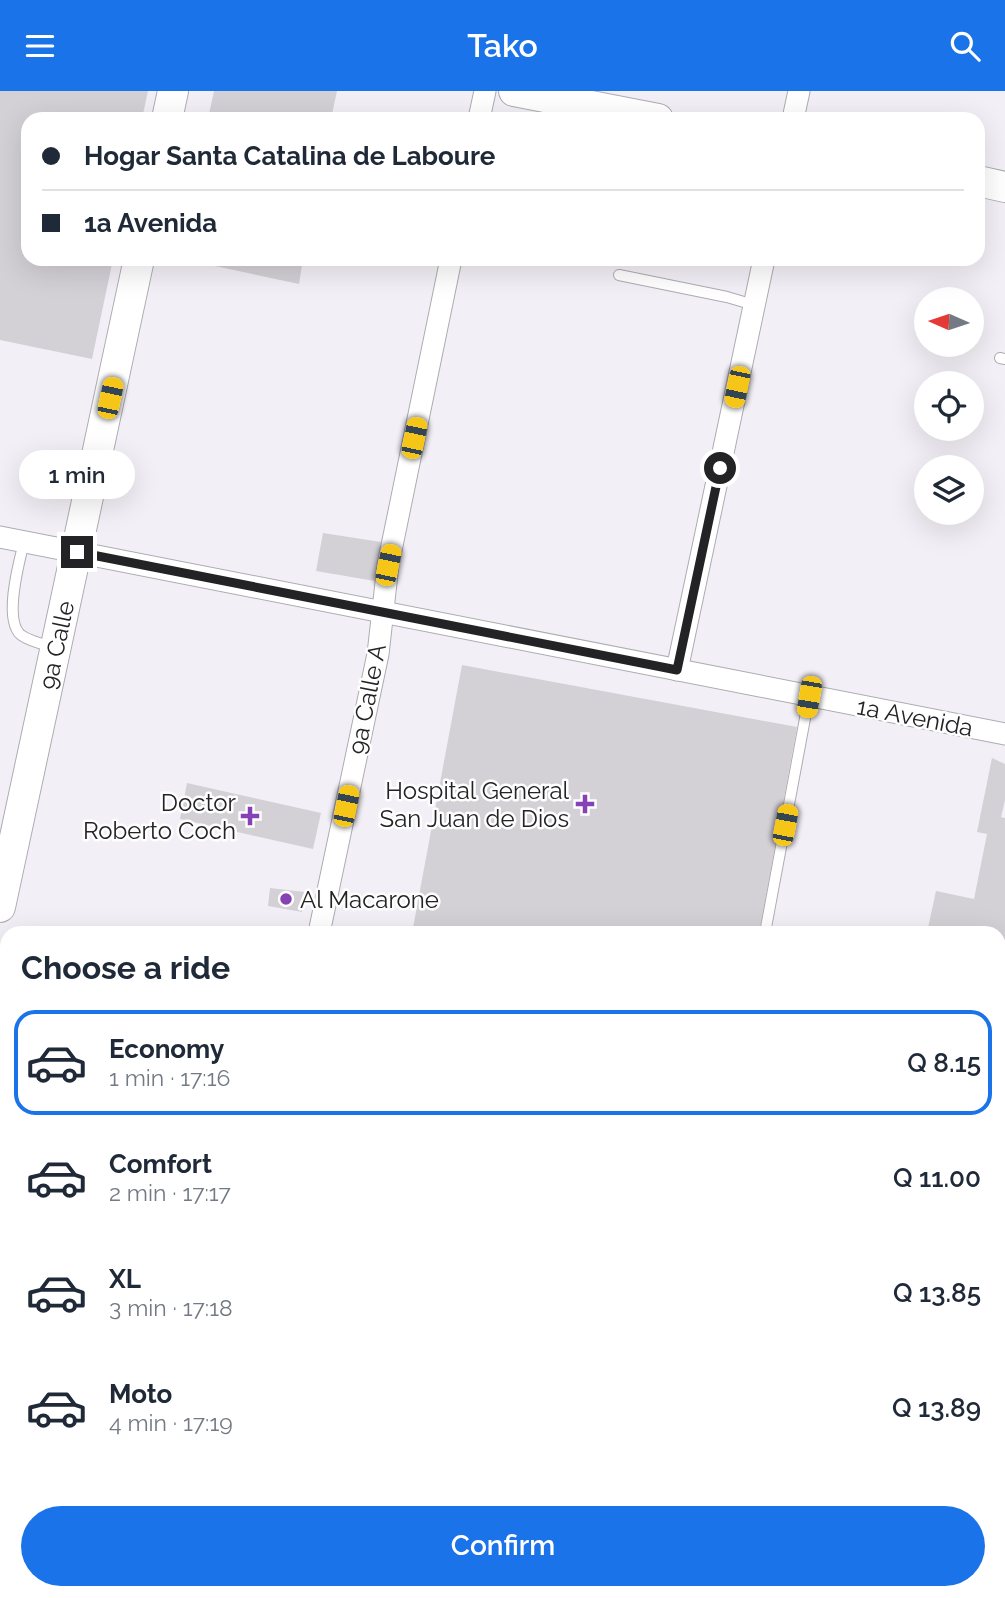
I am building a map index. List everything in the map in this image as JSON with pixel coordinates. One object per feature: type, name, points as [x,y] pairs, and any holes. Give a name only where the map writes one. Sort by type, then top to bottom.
[{"type":"main road","points":[[168,112],[173,91]]},
{"type":"main road","points":[[514,91],[622,112]]},
{"type":"main road","points":[[985,183],[1005,187]]},
{"type":"main road","name":"9a Calle","points":[[0,907],[138,266]]},
{"type":"street","points":[[480,112],[485,91]]},
{"type":"street","points":[[794,112],[799,91]]},
{"type":"street","name":"9a Calle A","points":[[320,926],[378,654],[388,565],[450,266]]},
{"type":"street","points":[[677,670],[762,266]]},
{"type":"street","name":"1a Avenida","points":[[0,537],[1005,734]]},
{"type":"lane","points":[[619,275],[754,305]]},
{"type":"lane","points":[[24,542],[13,596],[14,626],[21,635],[55,647]]},
{"type":"lane","points":[[766,926],[809,697]]},
{"type":"building","points":[[0,91],[148,91],[144,112],[21,112],[21,266],[112,266],[92,359],[0,340]]},
{"type":"building","points":[[214,91],[337,91],[332,112],[210,112]]},
{"type":"building","points":[[215,266],[302,266],[299,284]]},
{"type":"building","points":[[323,533],[381,542],[375,581],[316,571]]},
{"type":"building","name":"Hospital General San Juan de Dios","points":[[462,665],[797,727],[760,926],[413,926]]},
{"type":"building","points":[[992,758],[1005,764],[1005,800],[1001,817],[1005,818],[1005,926],[928,926],[936,891],[974,899],[987,834],[977,832]]},
{"type":"building","name":"Doctor Roberto Coch","points":[[187,783],[321,813],[313,849],[180,819]]},
{"type":"building","name":"Al Macarone","points":[[270,888],[305,892],[302,912],[268,906]]},
{"type":"place","name":"Hospital General San Juan de Dios","points":[[585,804]]},
{"type":"place","name":"Doctor Roberto Coch","points":[[250,816]]},
{"type":"place","name":"Al Macarone","points":[[286,899]]},
{"type":"route","points":[[77,552],[677,670],[720,468]]}]
